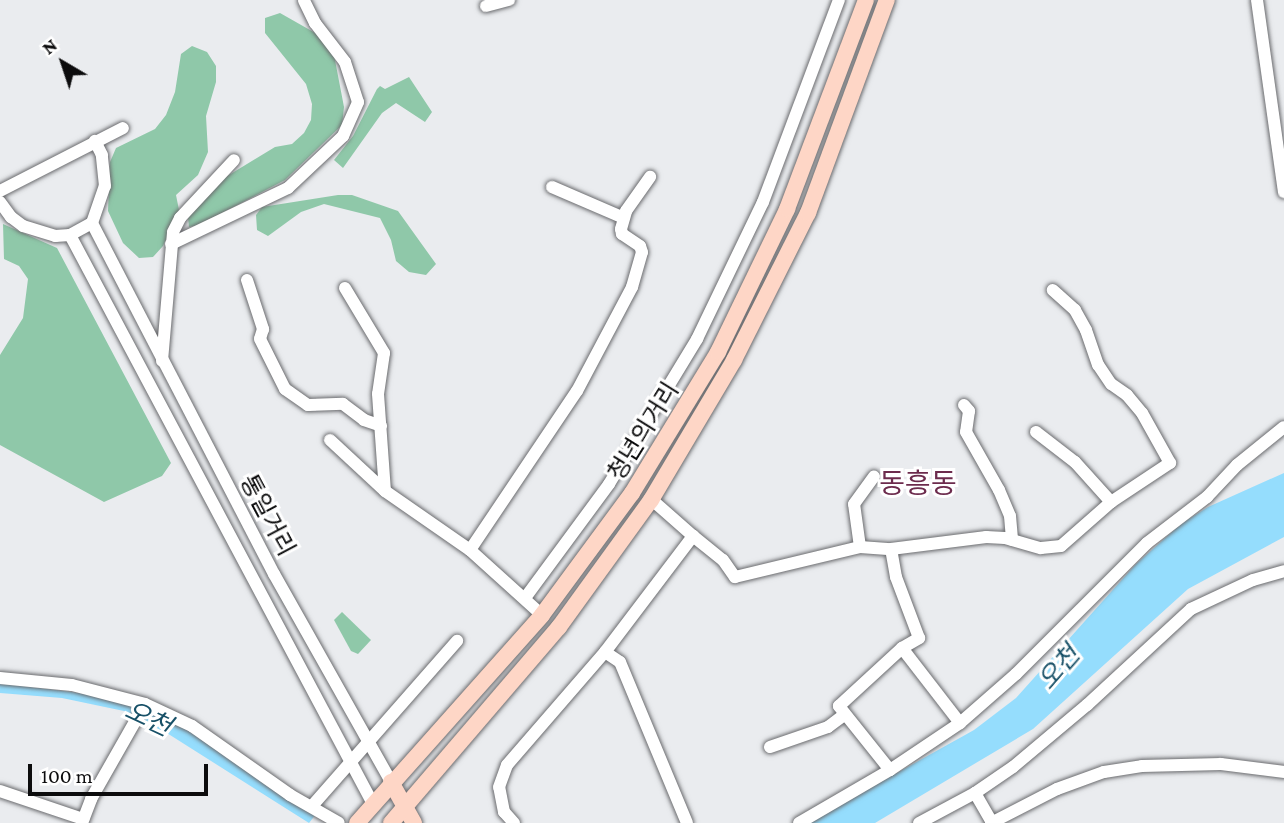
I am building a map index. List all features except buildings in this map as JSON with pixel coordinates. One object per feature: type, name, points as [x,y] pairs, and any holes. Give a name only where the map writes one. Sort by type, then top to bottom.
[{"type":"main road","name":"청년의거리","points":[[357,823],[372,802],[542,615],[632,493],[718,352],[787,209],[866,0]]},
{"type":"main road","name":"청년의거리","points":[[391,823],[559,627],[651,499],[734,360],[808,213],[887,0]]},
{"type":"main road","name":"통일거리","points":[[391,782],[414,823]]},
{"type":"main road","name":"통일거리","points":[[372,802],[384,823]]},
{"type":"street","points":[[172,244],[288,188],[343,136],[358,102],[345,62],[315,23],[304,0]]},
{"type":"street","points":[[486,6],[509,0]]},
{"type":"street","points":[[525,598],[609,484],[696,340],[763,202],[839,0]]},
{"type":"street","points":[[1257,0],[1284,192]]},
{"type":"street","points":[[0,191],[123,128]]},
{"type":"street","points":[[0,202],[11,217],[23,226],[55,236],[70,235],[92,223],[105,186],[102,155],[95,141]]},
{"type":"street","points":[[162,362],[173,232],[180,218],[234,160]]},
{"type":"street","points":[[470,550],[577,391],[632,287],[642,252],[640,246],[622,234],[624,218],[650,177]]},
{"type":"street","points":[[552,187],[624,218]]},
{"type":"street","name":"통일거리","points":[[92,223],[274,574],[391,782]]},
{"type":"street","name":"통일거리","points":[[70,235],[372,802]]},
{"type":"street","points":[[247,280],[263,329],[260,339],[285,389],[308,405],[343,404],[364,420],[381,426]]},
{"type":"street","points":[[345,288],[384,353],[378,394],[385,491]]},
{"type":"street","points":[[651,499],[723,560],[735,577],[860,547],[891,549],[986,537],[1012,540],[1041,548],[1061,546],[1111,502],[1170,463],[1142,413],[1127,395],[1111,384],[1098,365],[1086,330],[1075,310],[1053,290]]},
{"type":"street","points":[[964,405],[969,411],[966,432],[999,490],[1010,516],[1012,540]]},
{"type":"street","points":[[799,823],[890,770],[960,723],[1025,665],[1147,543],[1207,497],[1237,465],[1284,427]]},
{"type":"street","points":[[1036,432],[1075,462],[1111,502]]},
{"type":"street","points":[[330,440],[385,491],[470,550],[542,615]]},
{"type":"street","points":[[860,547],[855,503],[874,476]]},
{"type":"street","points":[[514,823],[505,812],[499,787],[507,765],[605,652],[693,536]]},
{"type":"street","points":[[890,770],[839,706],[902,648],[919,638],[896,577],[891,549]]},
{"type":"street","points":[[919,823],[975,793],[1013,767],[1087,705],[1191,609],[1253,580],[1284,571]]},
{"type":"street","points":[[312,806],[457,641]]},
{"type":"street","points":[[902,648],[960,723]]},
{"type":"street","points":[[605,652],[620,662],[687,823]]},
{"type":"street","points":[[0,678],[72,685],[145,706],[192,726],[290,794],[339,823]]},
{"type":"street","points":[[0,791],[82,821],[91,799],[145,706]]},
{"type":"street","points":[[770,747],[828,727],[845,714]]},
{"type":"street","points":[[975,793],[991,822],[1056,789],[1104,772],[1142,766],[1221,764],[1284,772]]},
{"type":"green space","points":[[280,13],[317,34],[334,55],[344,107],[342,125],[285,180],[199,225],[189,227],[188,217],[224,178],[275,147],[292,144],[304,133],[311,120],[312,104],[306,84],[265,33],[265,18]]},
{"type":"green space","points":[[192,46],[207,52],[216,66],[216,82],[206,116],[208,152],[198,175],[176,195],[179,210],[163,246],[153,257],[139,258],[123,243],[108,211],[110,162],[116,148],[155,129],[166,115],[175,92],[181,54]]},
{"type":"green space","points":[[409,77],[432,112],[425,122],[396,103],[382,113],[343,168],[334,160],[353,136],[377,89],[380,86],[385,89]]},
{"type":"green space","points":[[352,195],[398,211],[436,264],[426,275],[409,272],[396,261],[391,240],[380,218],[324,204],[301,212],[268,236],[257,230],[256,215],[262,207]]},
{"type":"green space","points":[[3,224],[57,248],[171,463],[162,476],[104,502],[0,445],[0,355],[23,318],[28,279],[19,266],[4,259]]},
{"type":"green space","points":[[342,612],[371,640],[358,654],[351,651],[334,620]]},
{"type":"water","name":"오천","points":[[1284,473],[1284,537],[1188,589],[1033,729],[875,823],[807,823],[974,730],[1016,698],[1136,564],[1181,524],[1208,507]]},
{"type":"water","name":"오천","points":[[0,683],[103,696],[148,711],[189,731],[316,814],[309,823],[170,735],[124,711],[62,698],[0,693]]},
{"type":"district","name":"동흥동","points":[[918,484]]}]
